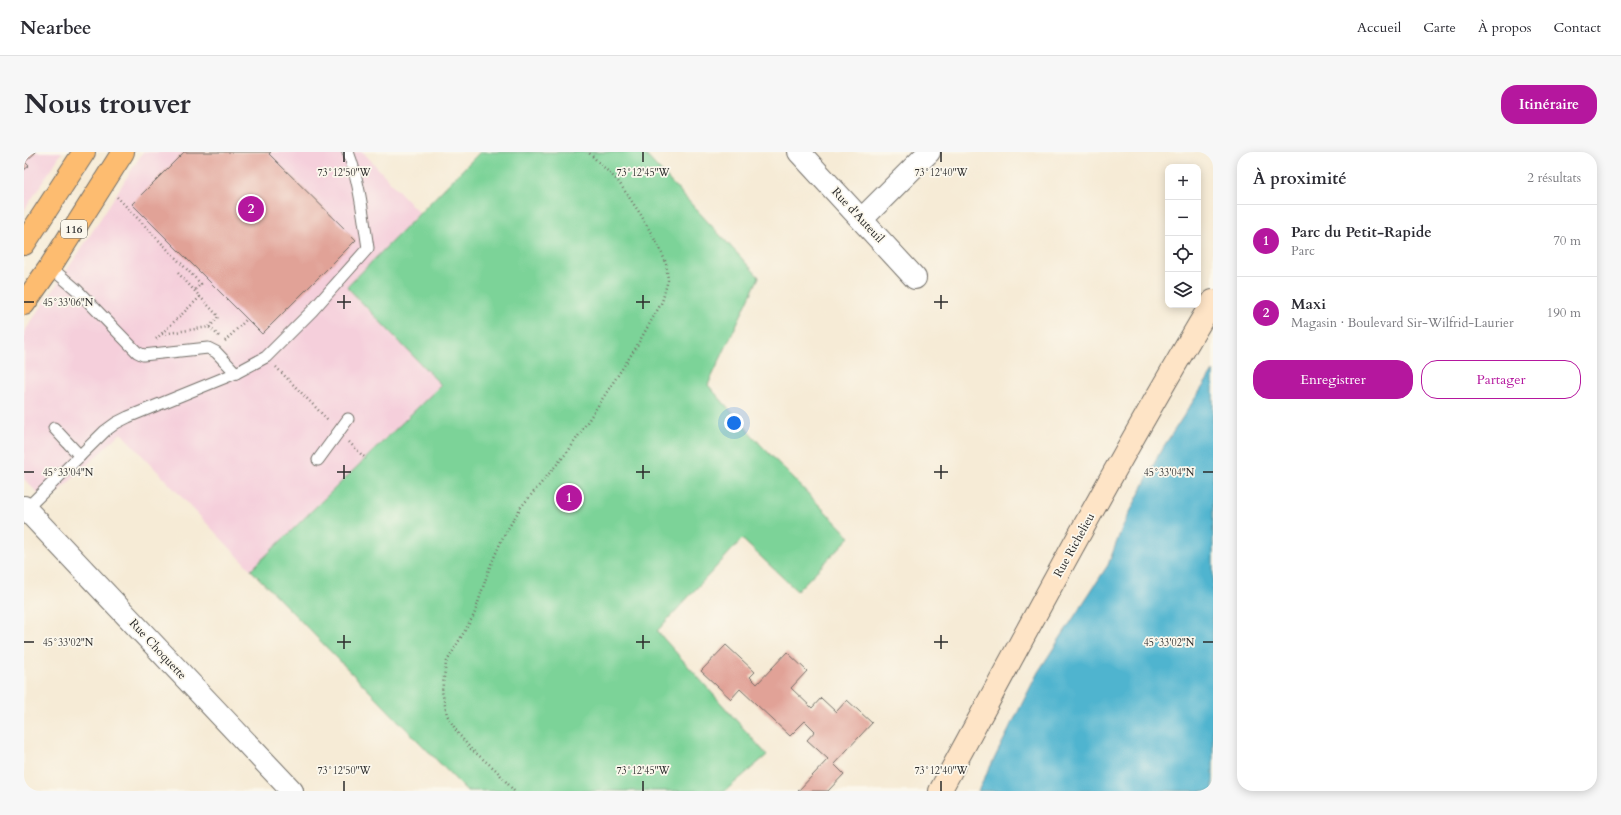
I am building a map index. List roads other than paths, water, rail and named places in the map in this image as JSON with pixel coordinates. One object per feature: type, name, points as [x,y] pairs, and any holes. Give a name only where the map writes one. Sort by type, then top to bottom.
[{"type":"main road","name":"116","points":[[24,244],[84,152]]},
{"type":"main road","name":"116","points":[[24,304],[50,267],[123,152]]},
{"type":"main road","name":"Rue Richelieu","points":[[940,791],[1135,435],[1213,301]]},
{"type":"street","name":"Rue d'Auteuil","points":[[799,152],[915,278]]},
{"type":"street","points":[[862,219],[929,152]]},
{"type":"street","name":"Rue Choquette","points":[[25,508],[292,791]]},
{"type":"lane","points":[[25,508],[110,427],[122,419],[236,374],[266,357],[312,311],[368,248],[362,203],[353,164],[348,152]]},
{"type":"lane","points":[[50,267],[77,290],[138,352],[143,354],[208,348],[216,352],[236,374]]},
{"type":"lane","points":[[318,460],[348,419]]},
{"type":"lane","points":[[54,428],[80,456]]},
{"type":"water","points":[[1213,371],[1213,791],[978,791],[1038,672],[1108,565],[1122,528],[1160,452]]},
{"type":"place","name":"Maxi","points":[[251,209]]},
{"type":"place","name":"Parc du Petit-Rapide","points":[[569,498]]}]
